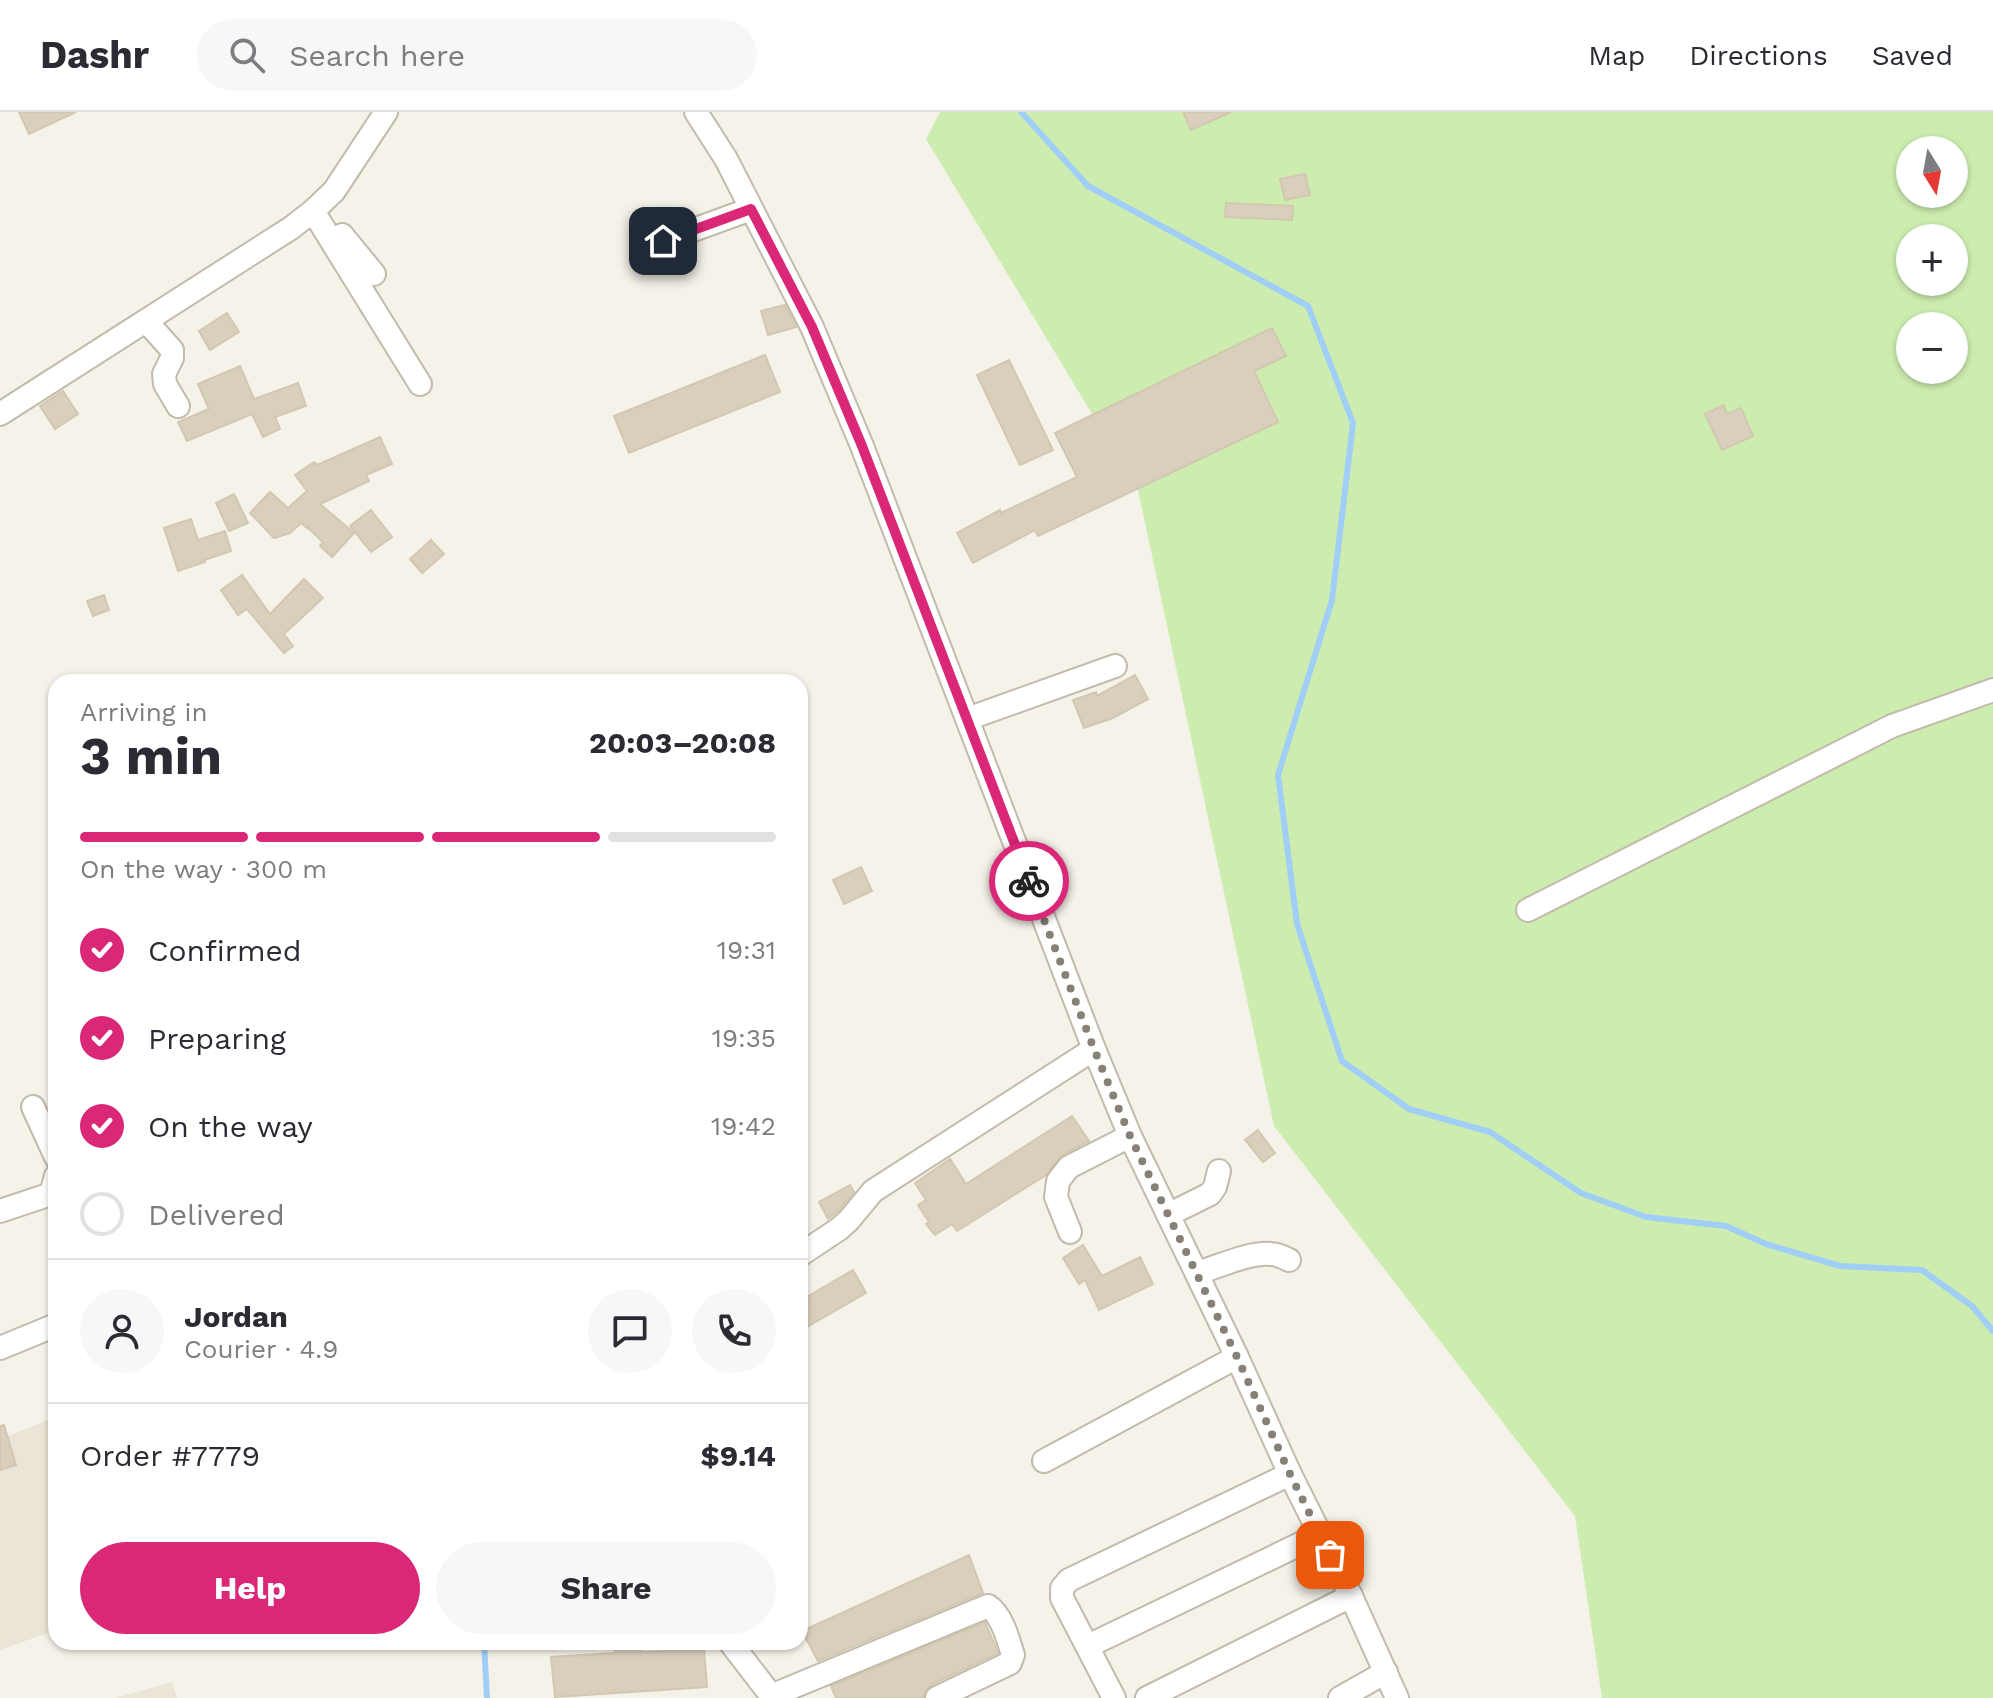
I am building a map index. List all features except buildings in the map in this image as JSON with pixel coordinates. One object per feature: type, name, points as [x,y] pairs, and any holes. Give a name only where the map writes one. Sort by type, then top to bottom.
[{"type":"street","points":[[0,414],[316,209],[334,191],[386,112]]},
{"type":"street","points":[[696,112],[726,159],[812,327],[862,446],[1130,1136],[1397,1698]]},
{"type":"street","points":[[316,209],[374,274]]},
{"type":"street","points":[[316,209],[420,384]]},
{"type":"street","points":[[663,241],[751,209]]},
{"type":"street","points":[[146,321],[172,350],[172,358],[164,374],[165,384],[178,406]]},
{"type":"street","points":[[967,719],[1115,666]]},
{"type":"street","points":[[1528,910],[1892,726],[1993,690]]},
{"type":"street","points":[[808,1250],[849,1220],[873,1191],[1094,1049]]},
{"type":"street","points":[[33,1107],[48,1140]]},
{"type":"street","points":[[1070,1232],[1056,1197],[1058,1181],[1069,1167],[1130,1136]]},
{"type":"street","points":[[1168,1215],[1210,1194],[1219,1171]]},
{"type":"street","points":[[0,1211],[48,1195]]},
{"type":"street","points":[[1197,1273],[1262,1254],[1289,1260]]},
{"type":"street","points":[[0,1348],[48,1328]]},
{"type":"street","points":[[1044,1461],[1237,1357]]},
{"type":"street","points":[[1114,1698],[1062,1598],[1062,1588],[1069,1580],[1290,1474]]},
{"type":"street","points":[[1088,1646],[1319,1535]]},
{"type":"street","points":[[1147,1698],[1351,1596]]},
{"type":"street","points":[[736,1650],[772,1697],[988,1606],[995,1611],[1010,1645],[1013,1655],[1010,1663],[937,1698]]},
{"type":"street","points":[[1340,1698],[1386,1672]]},
{"type":"shaded area","points":[[48,1420],[48,1633],[0,1650],[0,1439]]},
{"type":"shaded area","points":[[172,1682],[177,1698],[116,1698]]},
{"type":"green space","points":[[940,112],[1993,112],[1993,1698],[1602,1698],[1575,1516],[1274,1126],[1138,490],[926,139]]},
{"type":"waterway","points":[[1021,112],[1088,186],[1308,306],[1353,423],[1332,600],[1278,775],[1297,924],[1342,1061],[1409,1109],[1490,1132],[1581,1193],[1646,1217],[1726,1226],[1766,1244],[1840,1266],[1922,1270],[1972,1306],[1993,1331]]},
{"type":"waterway","points":[[484,1650],[487,1698]]},
{"type":"way so far","points":[[1029,881],[1130,1136],[1330,1555]]},
{"type":"route","points":[[663,241],[751,209],[812,327],[862,446],[1029,881]]}]
